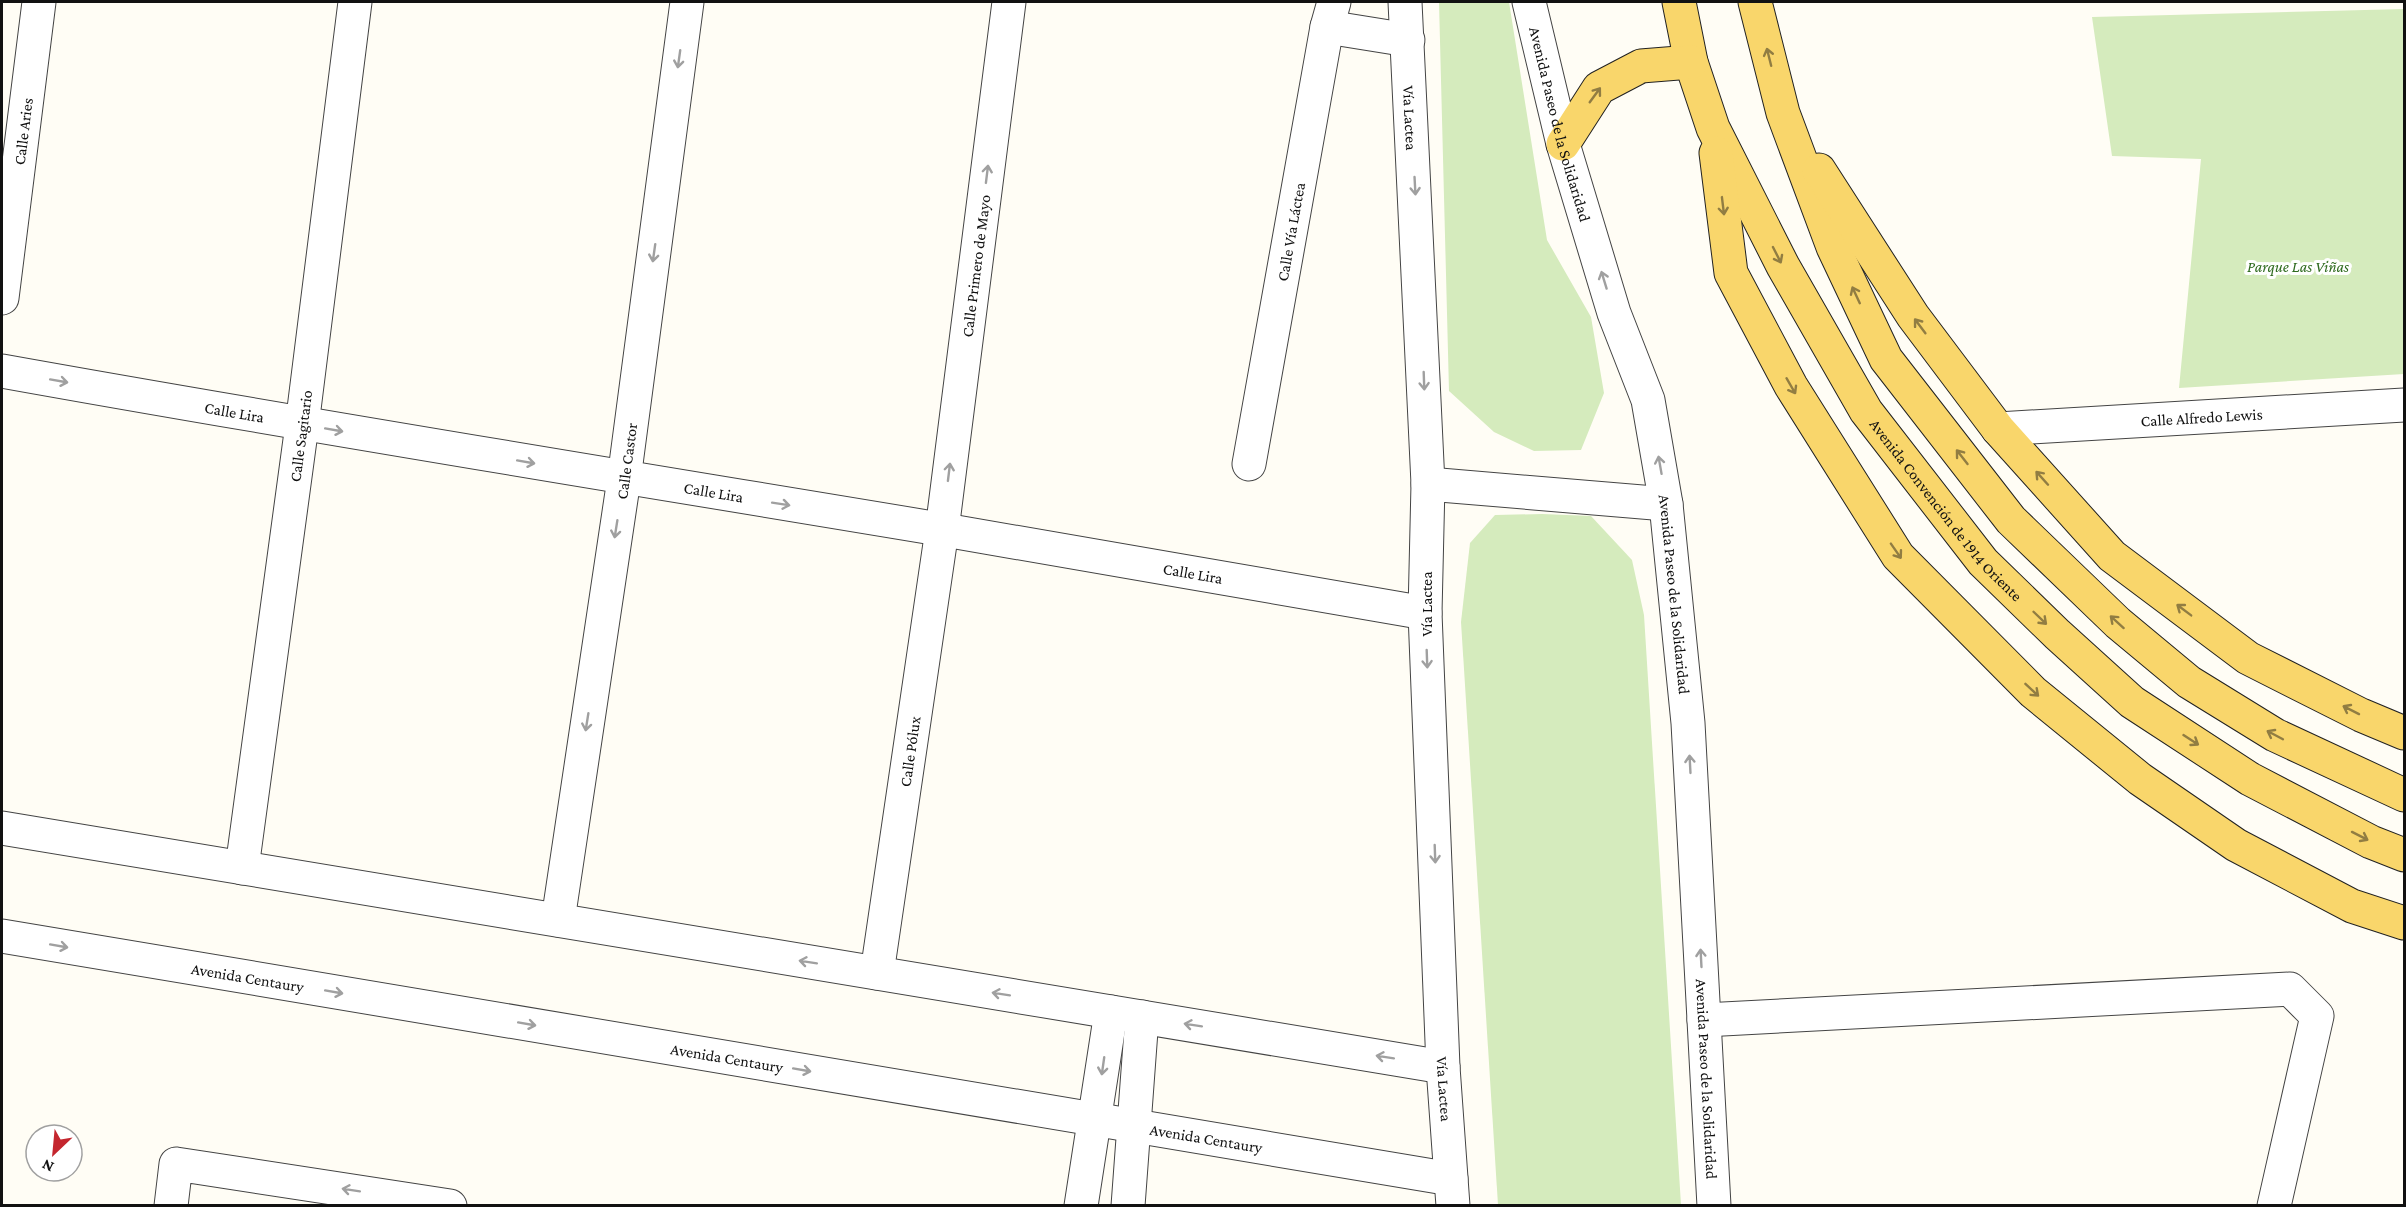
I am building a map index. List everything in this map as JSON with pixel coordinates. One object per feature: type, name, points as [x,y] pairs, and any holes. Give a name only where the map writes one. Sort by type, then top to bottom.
[{"type":"main road","name":"Avenida Convención de 1914 Oriente","points":[[1679,2],[1691,62],[1713,128],[1783,266],[1866,411],[1983,562],[2132,702],[2250,779],[2371,842],[2404,855]]},
{"type":"main road","points":[[1755,2],[1783,113],[1833,247],[1886,359],[2011,520],[2118,623],[2189,682],[2275,735],[2404,795]]},
{"type":"main road","points":[[1563,144],[1599,87],[1641,66],[1691,62]]},
{"type":"main road","points":[[1783,113],[1913,316],[1998,429],[2112,556],[2248,658],[2340,705],[2404,733]]},
{"type":"main road","points":[[1713,128],[1731,273],[1791,386],[1898,556],[2033,692],[2140,779],[2236,845],[2352,906],[2404,923]]},
{"type":"street","name":"Calle Aries","points":[[2,298],[39,2]]},
{"type":"street","name":"Calle Sagitario","points":[[242,868],[356,2]]},
{"type":"street","name":"Calle Castor","points":[[558,920],[624,479],[687,2]]},
{"type":"street","name":"Calle Primero de Mayo","points":[[942,530],[1009,2]]},
{"type":"street","name":"Vía Lactea","points":[[1405,2],[1428,484],[1425,613],[1443,1067],[1452,1192]]},
{"type":"street","name":"Avenida Paseo de la Solidaridad","points":[[1528,2],[1563,144],[1614,313],[1648,400],[1666,504],[1688,723],[1714,1206]]},
{"type":"street","points":[[1330,14],[1408,40]]},
{"type":"street","name":"Calle Vía Láctea","points":[[1249,464],[1330,14]]},
{"type":"street","name":"Calle Lira","points":[[2,371],[302,425],[942,530],[1425,613]]},
{"type":"street","name":"Calle Alfredo Lewis","points":[[1998,429],[2404,405]]},
{"type":"street","points":[[1428,484],[1666,504]]},
{"type":"street","name":"Calle Pólux","points":[[877,973],[942,530]]},
{"type":"street","points":[[2,828],[1443,1067]]},
{"type":"street","name":"Avenida Centaury","points":[[2,936],[1134,1126],[1452,1192]]},
{"type":"street","points":[[1704,1020],[2290,989],[2318,1016],[2274,1206]]},
{"type":"street","points":[[1082,1206],[1095,1120],[1127,1014]]},
{"type":"street","points":[[1127,1014],[1134,1126],[1128,1206]]},
{"type":"street","points":[[171,1206],[176,1164],[450,1206]]},
{"type":"green space","points":[[1439,2],[1509,2],[1547,240],[1591,317],[1604,393],[1581,450],[1534,451],[1494,432],[1449,391]]},
{"type":"green space","name":"Parque Las Viñas","points":[[2404,9],[2404,374],[2179,388],[2201,159],[2112,156],[2092,17]]},
{"type":"green space","points":[[1495,515],[1591,516],[1632,560],[1644,615],[1681,1205],[1498,1205],[1461,622],[1470,543]]}]
